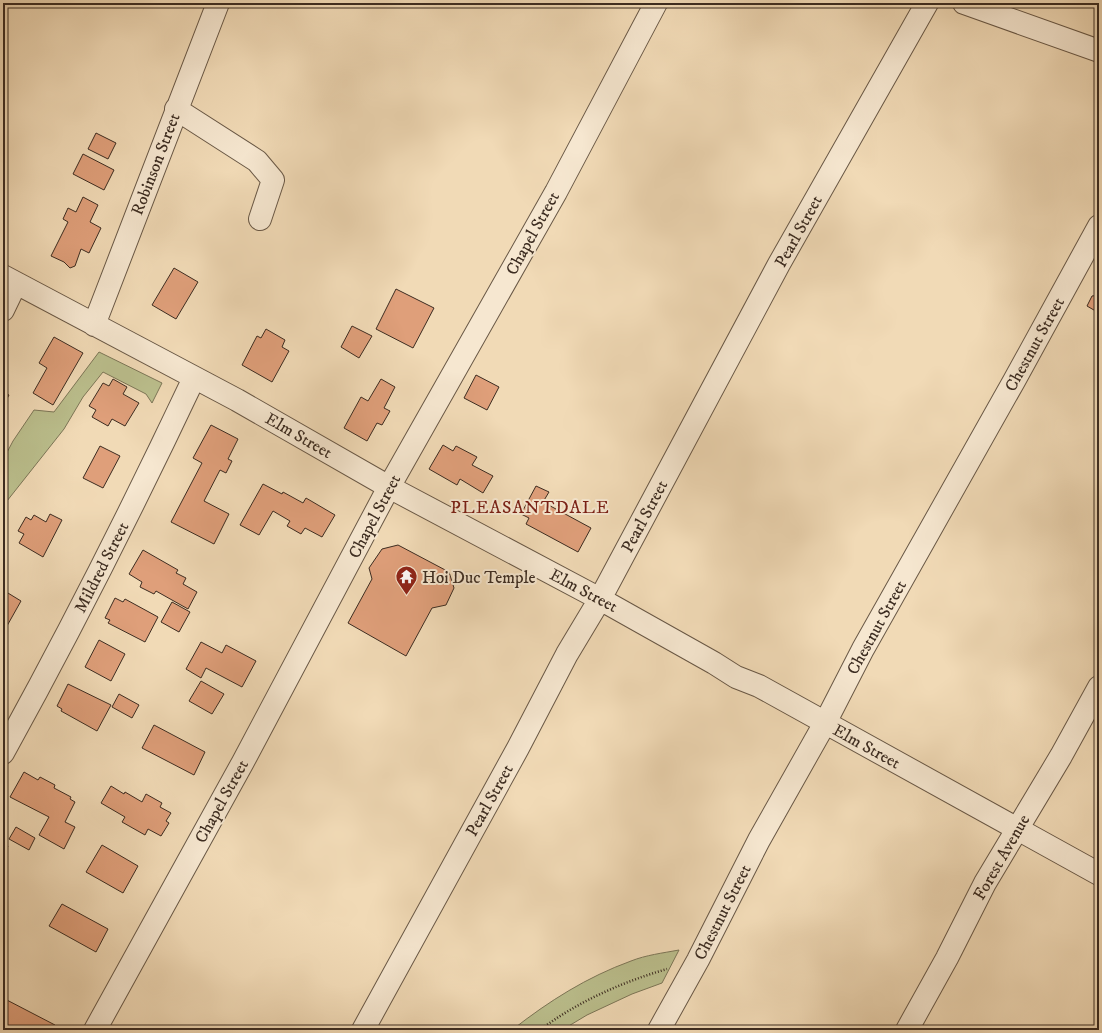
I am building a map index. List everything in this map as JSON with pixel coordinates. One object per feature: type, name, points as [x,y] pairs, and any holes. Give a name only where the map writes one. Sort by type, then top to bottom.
[{"type":"street","name":"Robinson Street","points":[[94,325],[218,3]]},
{"type":"street","name":"Chapel Street","points":[[95,1030],[243,762],[389,487],[556,192],[656,3]]},
{"type":"street","name":"Pearl Street","points":[[362,1030],[514,755],[567,654],[600,599],[779,264],[927,3]]},
{"type":"street","points":[[964,3],[1099,51]]},
{"type":"street","points":[[176,109],[257,161],[273,180],[260,219]]},
{"type":"street","name":"Chestnut Street","points":[[659,1030],[698,960],[759,840],[825,723],[863,648],[1014,381],[1099,226]]},
{"type":"street","points":[[3,310],[10,279]]},
{"type":"street","name":"Elm Street","points":[[10,279],[194,378],[389,487],[600,599],[736,677],[759,686],[1099,874]]},
{"type":"street","name":"Mildred Street","points":[[3,753],[39,688],[139,492],[194,378]]},
{"type":"street","name":"Forest Avenue","points":[[907,1030],[947,958],[985,882],[1099,687]]},
{"type":"path","points":[[540,1030],[556,1018],[606,991],[698,960]]},
{"type":"green space","points":[[99,352],[162,383],[152,403],[146,394],[103,372],[83,397],[64,429],[3,506],[3,460],[13,441],[34,410],[54,412]]},
{"type":"green space","points":[[679,950],[662,983],[632,994],[587,1015],[562,1030],[512,1030],[540,1009],[599,974],[637,959]]},
{"type":"building","points":[[96,133],[116,143],[108,159],[88,149]]},
{"type":"building","points":[[83,154],[114,170],[104,190],[73,174]]},
{"type":"building","points":[[83,197],[98,205],[90,222],[101,228],[89,253],[81,249],[75,266],[70,268],[64,262],[51,256],[68,222],[63,219],[68,208],[76,212]]},
{"type":"building","points":[[174,268],[198,282],[176,319],[152,305]]},
{"type":"building","points":[[396,289],[434,308],[413,348],[376,329]]},
{"type":"building","points":[[1099,295],[1099,313],[1087,306],[1092,296]]},
{"type":"building","points":[[352,326],[372,336],[359,358],[341,347]]},
{"type":"building","points":[[266,329],[285,340],[282,347],[289,351],[272,382],[242,365],[257,336],[261,338]]},
{"type":"building","points":[[54,337],[83,353],[53,405],[33,393],[47,368],[39,363]]},
{"type":"building","points":[[476,375],[499,387],[487,410],[464,398]]},
{"type":"building","points":[[113,379],[127,387],[123,394],[139,403],[125,426],[112,419],[108,426],[92,417],[96,410],[89,406],[103,383],[109,386]]},
{"type":"building","points":[[381,379],[395,387],[384,408],[390,411],[382,425],[377,423],[367,441],[344,428],[361,397],[368,401]]},
{"type":"building","points":[[3,392],[9,395],[3,406]]},
{"type":"building","points":[[211,425],[238,439],[228,459],[232,461],[226,473],[220,470],[204,501],[229,514],[214,544],[171,522],[202,463],[193,458]]},
{"type":"building","points":[[443,445],[453,451],[456,446],[477,457],[472,465],[493,476],[483,493],[460,479],[457,485],[429,469]]},
{"type":"building","points":[[100,446],[120,456],[103,488],[83,478]]},
{"type":"building","points":[[263,484],[282,494],[283,492],[303,503],[306,498],[335,515],[322,537],[305,528],[301,534],[287,526],[290,521],[273,511],[259,535],[240,525]]},
{"type":"building","points":[[536,486],[549,492],[543,502],[591,528],[578,552],[526,524],[529,518],[521,514]]},
{"type":"building","points":[[50,514],[62,520],[43,557],[19,543],[24,534],[18,531],[26,517],[31,520],[34,515],[46,522]]},
{"type":"building","name":"Hoi Duc Temple","points":[[398,545],[449,572],[454,588],[446,605],[432,608],[406,656],[348,623],[372,579],[369,568],[382,549]]},
{"type":"building","points":[[143,550],[178,570],[176,573],[186,578],[183,584],[197,592],[188,609],[156,591],[154,594],[140,587],[142,582],[129,574]]},
{"type":"building","points":[[3,590],[21,601],[3,633]]},
{"type":"building","points":[[115,598],[123,602],[125,599],[158,617],[145,642],[108,623],[110,620],[105,618]]},
{"type":"building","points":[[172,602],[190,612],[179,632],[161,622]]},
{"type":"building","points":[[99,640],[125,654],[111,681],[85,667]]},
{"type":"building","points":[[201,642],[222,653],[226,645],[256,661],[242,687],[206,668],[201,678],[186,669]]},
{"type":"building","points":[[201,681],[224,694],[212,714],[189,701]]},
{"type":"building","points":[[68,684],[111,705],[97,731],[61,711],[62,709],[57,706]]},
{"type":"building","points":[[119,694],[139,705],[132,718],[112,707]]},
{"type":"building","points":[[154,725],[205,752],[194,775],[142,748]]},
{"type":"building","points":[[24,772],[38,780],[40,777],[55,785],[54,788],[71,797],[70,799],[75,802],[65,822],[75,827],[64,849],[39,835],[49,817],[10,797]]},
{"type":"building","points":[[111,786],[142,802],[146,794],[162,803],[160,807],[171,813],[166,821],[169,823],[161,836],[148,829],[145,835],[122,822],[125,817],[101,803]]},
{"type":"building","points":[[16,827],[35,838],[29,850],[9,839]]},
{"type":"building","points":[[3,844],[8,846],[3,855]]},
{"type":"building","points":[[102,845],[138,866],[123,893],[86,872]]},
{"type":"building","points":[[62,904],[108,929],[96,952],[49,926]]},
{"type":"building","points":[[3,998],[55,1025],[53,1030],[3,1030]]},
{"type":"place","name":"Hoi Duc Temple","points":[[406,596]]},
{"type":"district","name":"PLEASANTDALE","points":[[530,507]]}]
